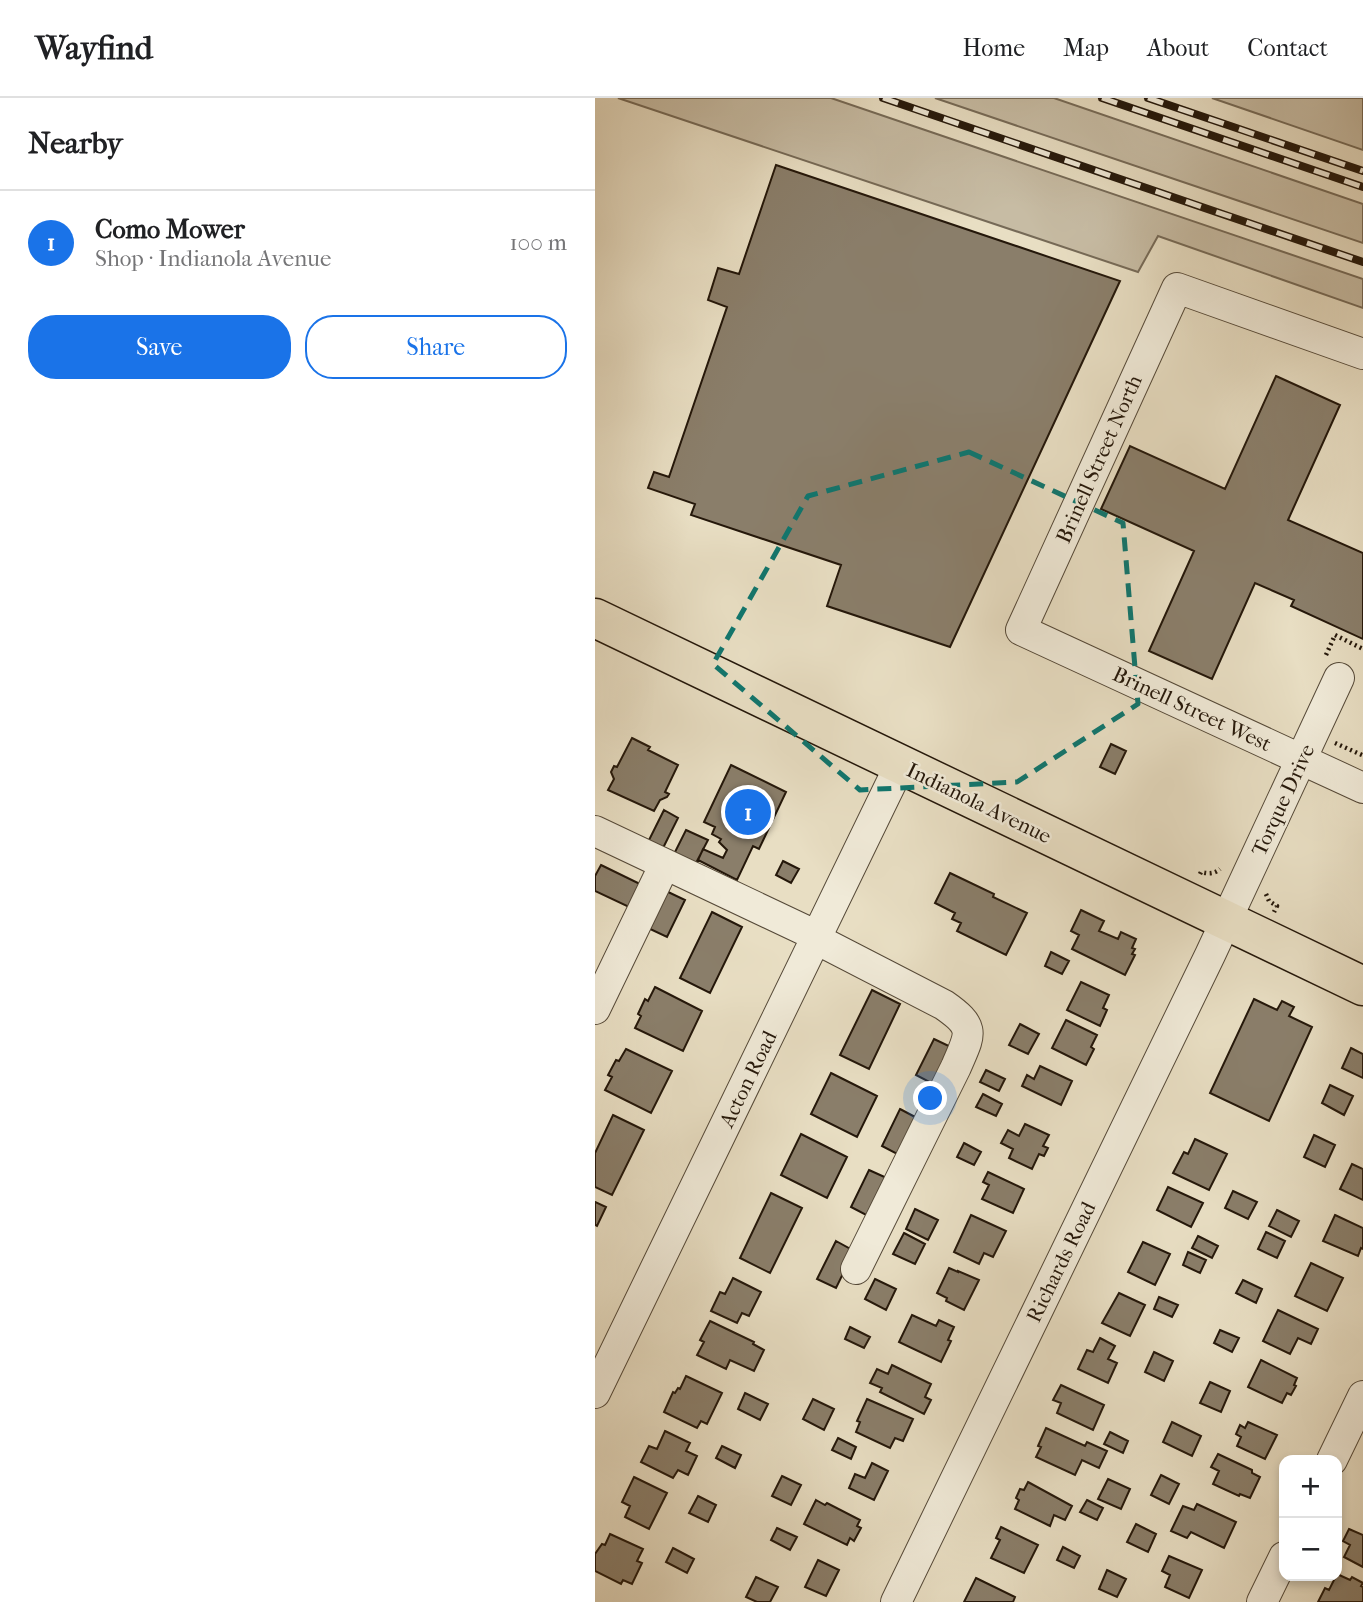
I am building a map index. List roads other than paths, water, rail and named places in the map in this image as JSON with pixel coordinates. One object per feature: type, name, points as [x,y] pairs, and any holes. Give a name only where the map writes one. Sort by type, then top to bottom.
[{"type":"main road","name":"Indianola Avenue","points":[[595,618],[1363,986]]},
{"type":"street","name":"Brinell Street North","points":[[1021,630],[1177,288],[1363,354]]},
{"type":"street","name":"Brinell Street West","points":[[1021,630],[1363,788]]},
{"type":"street","name":"Torque Drive","points":[[1226,921],[1339,678]]},
{"type":"street","name":"Acton Road","points":[[595,1393],[900,765]]},
{"type":"street","points":[[595,831],[816,937],[944,1005],[961,1017],[967,1027],[967,1041],[956,1068],[856,1269]]},
{"type":"street","points":[[595,1009],[665,864]]},
{"type":"street","name":"Richards Road","points":[[896,1602],[1226,921]]},
{"type":"street","points":[[1334,1455],[1363,1396]]},
{"type":"street","points":[[1262,1602],[1279,1567]]},
{"type":"railway","points":[[883,98],[1363,262]]},
{"type":"railway","points":[[1102,98],[1363,187]]},
{"type":"railway","points":[[1148,98],[1363,171]]},
{"type":"place","name":"Como Mower","points":[[748,812]]}]
